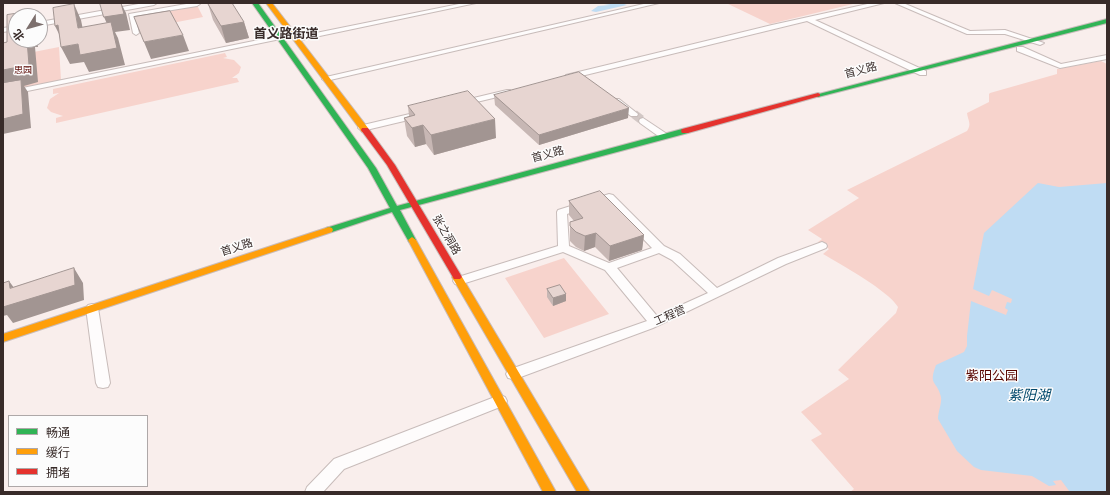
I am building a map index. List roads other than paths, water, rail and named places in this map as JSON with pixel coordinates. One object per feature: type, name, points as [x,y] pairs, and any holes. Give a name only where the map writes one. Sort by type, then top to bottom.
[{"type":"main road","points":[[255,3],[372,168],[550,492]]},
{"type":"main road","name":"张之洞路","points":[[269,3],[391,165],[512,374],[584,492]]},
{"type":"main road","name":"首义路","points":[[3,338],[92,308],[416,207],[663,136],[921,70],[1107,20]]},
{"type":"main road","name":"首义路","points":[[416,207],[742,124],[921,70],[1020,49],[1107,26]]},
{"type":"street","points":[[48,22],[125,5],[154,3]]},
{"type":"street","points":[[3,94],[280,37],[294,37],[473,3]]},
{"type":"street","points":[[326,79],[656,3]]},
{"type":"street","points":[[562,79],[581,77],[810,19],[881,3]]},
{"type":"street","points":[[898,3],[969,33],[1000,32],[1040,43]]},
{"type":"street","points":[[136,33],[131,15],[197,4]]},
{"type":"street","points":[[810,19],[921,70]]},
{"type":"street","points":[[1020,49],[1060,66],[1107,57]]},
{"type":"street","points":[[459,104],[518,90]]},
{"type":"street","points":[[608,97],[632,114]]},
{"type":"street","points":[[362,128],[429,112]]},
{"type":"street","points":[[642,121],[663,136]]},
{"type":"street","points":[[564,248],[562,212],[609,197],[660,249],[676,257],[716,294]]},
{"type":"street","name":"工程营","points":[[512,374],[655,322],[782,261],[822,246]]},
{"type":"street","points":[[459,281],[564,248],[609,267],[655,322]]},
{"type":"street","points":[[609,267],[660,249]]},
{"type":"street","points":[[92,308],[103,383]]},
{"type":"street","points":[[313,492],[340,464],[500,402]]},
{"type":"water","points":[[598,3],[621,3],[627,5],[596,12],[591,11],[598,6],[610,5]]},
{"type":"water","name":"紫阳湖","points":[[1038,183],[1059,187],[1107,183],[1107,492],[1070,492],[1061,480],[1053,481],[1056,485],[1049,486],[1032,476],[981,470],[974,467],[957,451],[938,419],[941,397],[933,380],[934,372],[936,365],[964,352],[967,346],[971,301],[1006,315],[1008,310],[1005,308],[1007,302],[1011,303],[1012,299],[992,290],[989,296],[973,289],[984,233]]},
{"type":"tunnel","points":[[634,114],[643,121]]},
{"type":"district","name":"首义路街道","points":[[286,35]]},
{"type":"park label","name":"思园","points":[[23,71]]},
{"type":"park label","name":"紫阳公园","points":[[992,377]]}]
